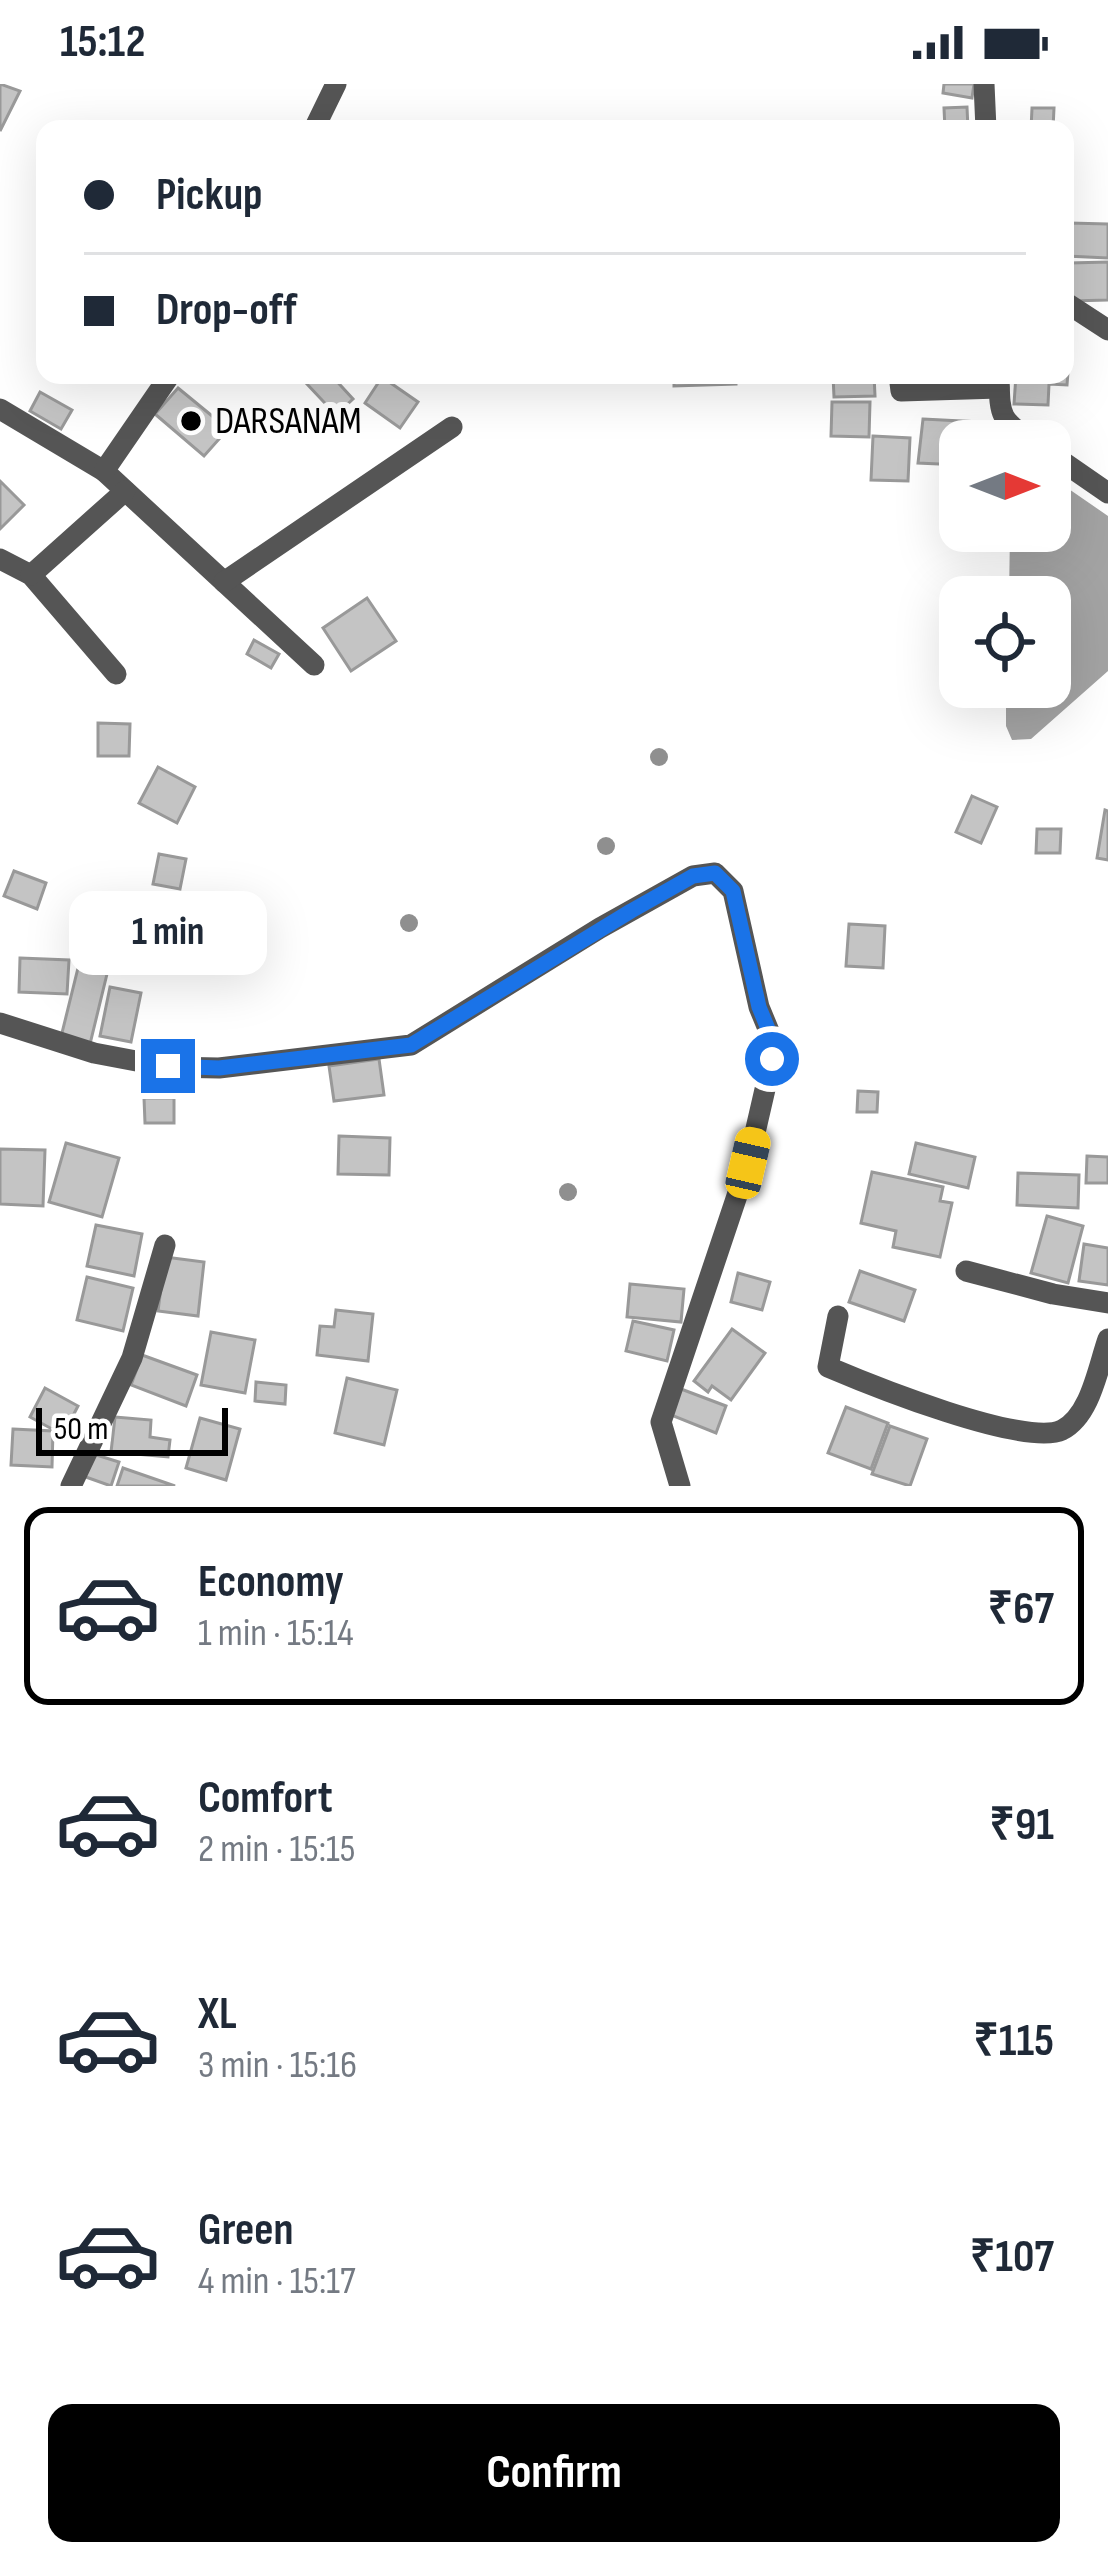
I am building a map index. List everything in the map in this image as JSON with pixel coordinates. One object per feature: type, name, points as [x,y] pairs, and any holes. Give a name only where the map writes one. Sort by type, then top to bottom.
[{"type":"street","points":[[318,120],[336,84]]},
{"type":"street","points":[[984,84],[986,120]]},
{"type":"street","points":[[1074,308],[1108,330]]},
{"type":"street","points":[[104,471],[164,384]]},
{"type":"street","points":[[901,384],[902,391],[977,384]]},
{"type":"street","points":[[999,384],[1004,420]]},
{"type":"street","points":[[0,409],[104,471],[314,665]]},
{"type":"street","points":[[224,582],[452,427]]},
{"type":"street","points":[[1071,468],[1108,494]]},
{"type":"street","points":[[31,575],[125,491]]},
{"type":"street","points":[[0,559],[31,575],[116,674]]},
{"type":"street","points":[[0,1023],[94,1053],[168,1066],[219,1068],[411,1045],[674,886],[693,876],[715,873],[733,891],[759,1007],[771,1036],[772,1059],[748,1163],[661,1422],[680,1486]]},
{"type":"street","points":[[71,1486],[132,1358],[165,1245]]},
{"type":"street","points":[[966,1271],[1108,1303]]},
{"type":"street","points":[[838,1316],[828,1366],[892,1395],[1036,1436],[1062,1430],[1083,1410],[1108,1339]]},
{"type":"shaded area","points":[[1071,490],[1108,516],[1108,671],[1071,704],[1071,576],[1009,576],[1010,552],[1071,552]]},
{"type":"shaded area","points":[[1006,708],[1066,708],[1031,739],[1012,740]]},
{"type":"building","points":[[0,84],[20,91],[0,131]]},
{"type":"building","points":[[944,84],[974,84],[972,98],[943,93]]},
{"type":"building","points":[[967,107],[968,120],[945,120],[944,108]]},
{"type":"building","points":[[1032,108],[1054,108],[1053,120],[1031,120]]},
{"type":"building","points":[[1074,223],[1108,224],[1108,258],[1074,256]]},
{"type":"building","points":[[1108,262],[1108,300],[1074,301],[1074,263]]},
{"type":"building","points":[[307,384],[339,384],[353,399],[336,415]]},
{"type":"building","points":[[377,384],[392,384],[418,402],[400,428],[365,403]]},
{"type":"building","points":[[833,384],[874,384],[875,396],[834,397]]},
{"type":"building","points":[[1015,384],[1049,384],[1048,405],[1014,404]]},
{"type":"building","name":"DARSANAM","points":[[178,388],[228,429],[204,456],[155,414]]},
{"type":"building","points":[[40,392],[72,410],[61,429],[30,411]]},
{"type":"building","points":[[832,402],[870,402],[869,437],[831,436]]},
{"type":"building","points":[[923,419],[942,420],[939,464],[918,463]]},
{"type":"building","points":[[873,436],[910,438],[908,481],[871,480]]},
{"type":"building","points":[[0,481],[24,505],[0,529]]},
{"type":"building","points":[[367,598],[396,641],[351,671],[323,628]]},
{"type":"building","points":[[254,640],[279,654],[271,668],[247,654]]},
{"type":"building","points":[[98,723],[130,724],[129,756],[98,756]]},
{"type":"building","points":[[158,767],[195,787],[177,823],[139,803]]},
{"type":"building","points":[[972,796],[997,807],[981,843],[956,832]]},
{"type":"building","points":[[1108,811],[1108,860],[1097,858]]},
{"type":"building","points":[[1037,829],[1061,829],[1060,853],[1036,853]]},
{"type":"building","points":[[159,854],[186,859],[180,889],[153,884]]},
{"type":"building","points":[[14,871],[46,883],[37,909],[4,896]]},
{"type":"building","points":[[849,924],[885,926],[883,968],[846,966]]},
{"type":"building","points":[[195,954],[212,954],[212,969],[195,968]]},
{"type":"building","points":[[20,958],[69,960],[67,994],[19,992]]},
{"type":"building","points":[[78,968],[107,974],[90,1044],[61,1037]]},
{"type":"building","points":[[110,987],[141,993],[131,1042],[100,1036]]},
{"type":"building","points":[[379,1059],[384,1095],[334,1101],[329,1066]]},
{"type":"building","points":[[174,1072],[176,1094],[139,1096],[138,1073]]},
{"type":"building","points":[[858,1091],[878,1092],[877,1112],[857,1112]]},
{"type":"building","points":[[144,1098],[174,1098],[174,1123],[145,1123]]},
{"type":"building","points":[[339,1136],[390,1138],[389,1175],[338,1174]]},
{"type":"building","points":[[66,1143],[119,1158],[102,1217],[49,1202]]},
{"type":"building","points":[[916,1143],[975,1157],[968,1188],[909,1174]]},
{"type":"building","points":[[0,1149],[45,1150],[43,1206],[0,1204]]},
{"type":"building","points":[[1087,1156],[1108,1157],[1108,1183],[1086,1183]]},
{"type":"building","points":[[872,1172],[943,1187],[940,1201],[952,1203],[940,1257],[893,1247],[896,1231],[861,1223]]},
{"type":"building","points":[[1018,1173],[1079,1175],[1078,1208],[1017,1205]]},
{"type":"building","points":[[1047,1216],[1083,1226],[1068,1283],[1031,1273]]},
{"type":"building","points":[[96,1225],[142,1234],[134,1276],[87,1266]]},
{"type":"building","points":[[1084,1244],[1108,1248],[1108,1285],[1079,1281]]},
{"type":"building","points":[[165,1257],[204,1262],[198,1316],[158,1311]]},
{"type":"building","points":[[860,1271],[915,1290],[904,1321],[849,1302]]},
{"type":"building","points":[[738,1273],[770,1282],[762,1310],[731,1302]]},
{"type":"building","points":[[87,1277],[133,1288],[123,1331],[77,1320]]},
{"type":"building","points":[[630,1284],[684,1289],[681,1322],[627,1317]]},
{"type":"building","points":[[336,1310],[373,1314],[368,1361],[317,1355],[320,1326],[334,1327]]},
{"type":"building","points":[[633,1321],[674,1330],[667,1361],[626,1351]]},
{"type":"building","points":[[732,1329],[765,1353],[731,1400],[712,1386],[708,1392],[694,1381]]},
{"type":"building","points":[[211,1332],[255,1340],[245,1393],[201,1385]]},
{"type":"building","points":[[142,1355],[197,1375],[186,1406],[131,1385]]},
{"type":"building","points":[[347,1378],[397,1390],[384,1445],[335,1433]]},
{"type":"building","points":[[256,1382],[286,1385],[285,1404],[255,1401]]},
{"type":"building","points":[[45,1388],[78,1406],[63,1435],[30,1417]]},
{"type":"building","points":[[681,1389],[726,1406],[716,1433],[671,1415]]},
{"type":"building","points":[[846,1407],[888,1423],[871,1469],[828,1453]]},
{"type":"building","points":[[115,1417],[151,1420],[150,1437],[170,1440],[168,1457],[111,1452]]},
{"type":"building","points":[[200,1418],[240,1429],[226,1480],[186,1468]]},
{"type":"building","points":[[890,1426],[927,1439],[910,1486],[872,1474]]},
{"type":"building","points":[[13,1429],[53,1431],[52,1467],[11,1465]]},
{"type":"building","points":[[90,1453],[119,1462],[111,1486],[83,1476]]},
{"type":"building","points":[[123,1468],[175,1486],[117,1486]]},
{"type":"place","name":"DARSANAM","points":[[191,421]]},
{"type":"route","points":[[168,1066],[219,1068],[411,1045],[600,928],[693,876],[715,873],[733,891],[759,1007],[771,1036],[772,1059]]}]
